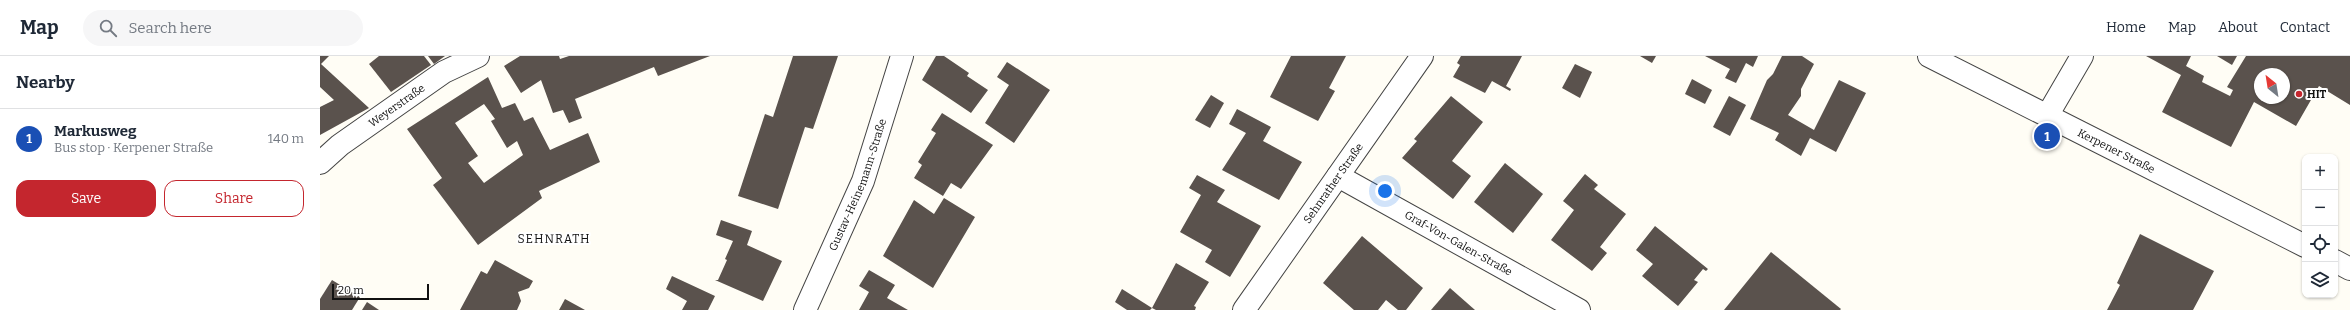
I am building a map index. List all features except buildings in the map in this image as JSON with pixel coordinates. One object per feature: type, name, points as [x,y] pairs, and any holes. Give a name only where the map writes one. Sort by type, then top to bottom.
[{"type":"street","name":"Weyerstraße","points":[[320,163],[340,145],[444,72],[478,56]]},
{"type":"street","name":"Gustav-Heinemann-Straße","points":[[805,310],[863,181],[902,56]]},
{"type":"street","name":"Sehnrather Straße","points":[[1244,310],[1422,56]]},
{"type":"street","name":"Kerpener Straße","points":[[1928,56],[2302,244]]},
{"type":"street","points":[[2047,116],[2082,56]]},
{"type":"street","name":"Graf-Von-Galen-Straße","points":[[1338,176],[1579,310]]},
{"type":"street","points":[[2337,262],[2350,269]]},
{"type":"place","name":"HIT","points":[[2299,94]]},
{"type":"place","name":"Markusweg","points":[[2047,136]]},
{"type":"district","name":"SEHNRATH","points":[[554,239]]}]
